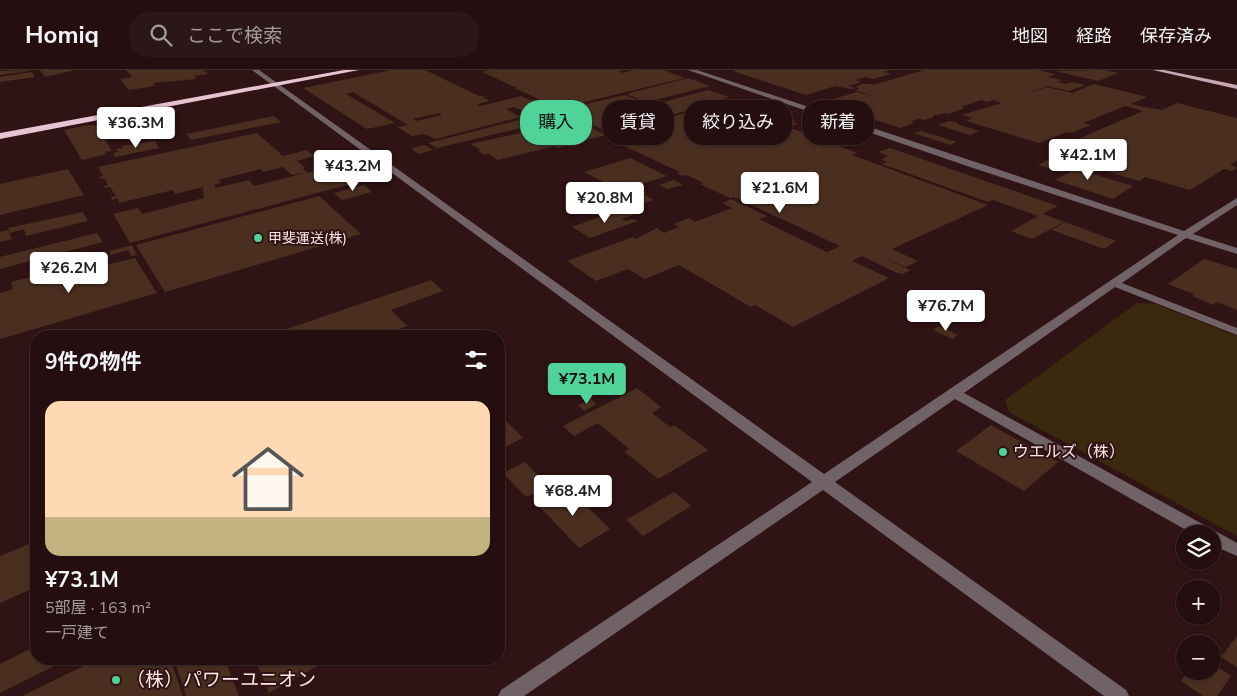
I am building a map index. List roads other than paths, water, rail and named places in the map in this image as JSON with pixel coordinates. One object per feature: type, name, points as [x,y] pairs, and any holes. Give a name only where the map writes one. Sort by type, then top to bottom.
[{"type":"highway","points":[[0,136],[272,82],[318,70]]},
{"type":"highway","points":[[0,128],[272,82],[355,70]]},
{"type":"main road","points":[[1156,70],[1237,87]]},
{"type":"street","points":[[255,70],[825,481],[1119,696]]},
{"type":"street","points":[[691,70],[1237,251]]},
{"type":"street","points":[[508,696],[955,393],[1184,235],[1237,201]]},
{"type":"street","points":[[1114,283],[1237,332]]},
{"type":"street","points":[[955,393],[1191,525]]},
{"type":"street","points":[[1221,542],[1237,550]]},
{"type":"place","name":"甲斐運送(株)","points":[[258,238]]},
{"type":"place","name":"ウエルズ（株）","points":[[1003,452]]},
{"type":"place","name":"（株）パワーユニオン","points":[[116,680]]}]
